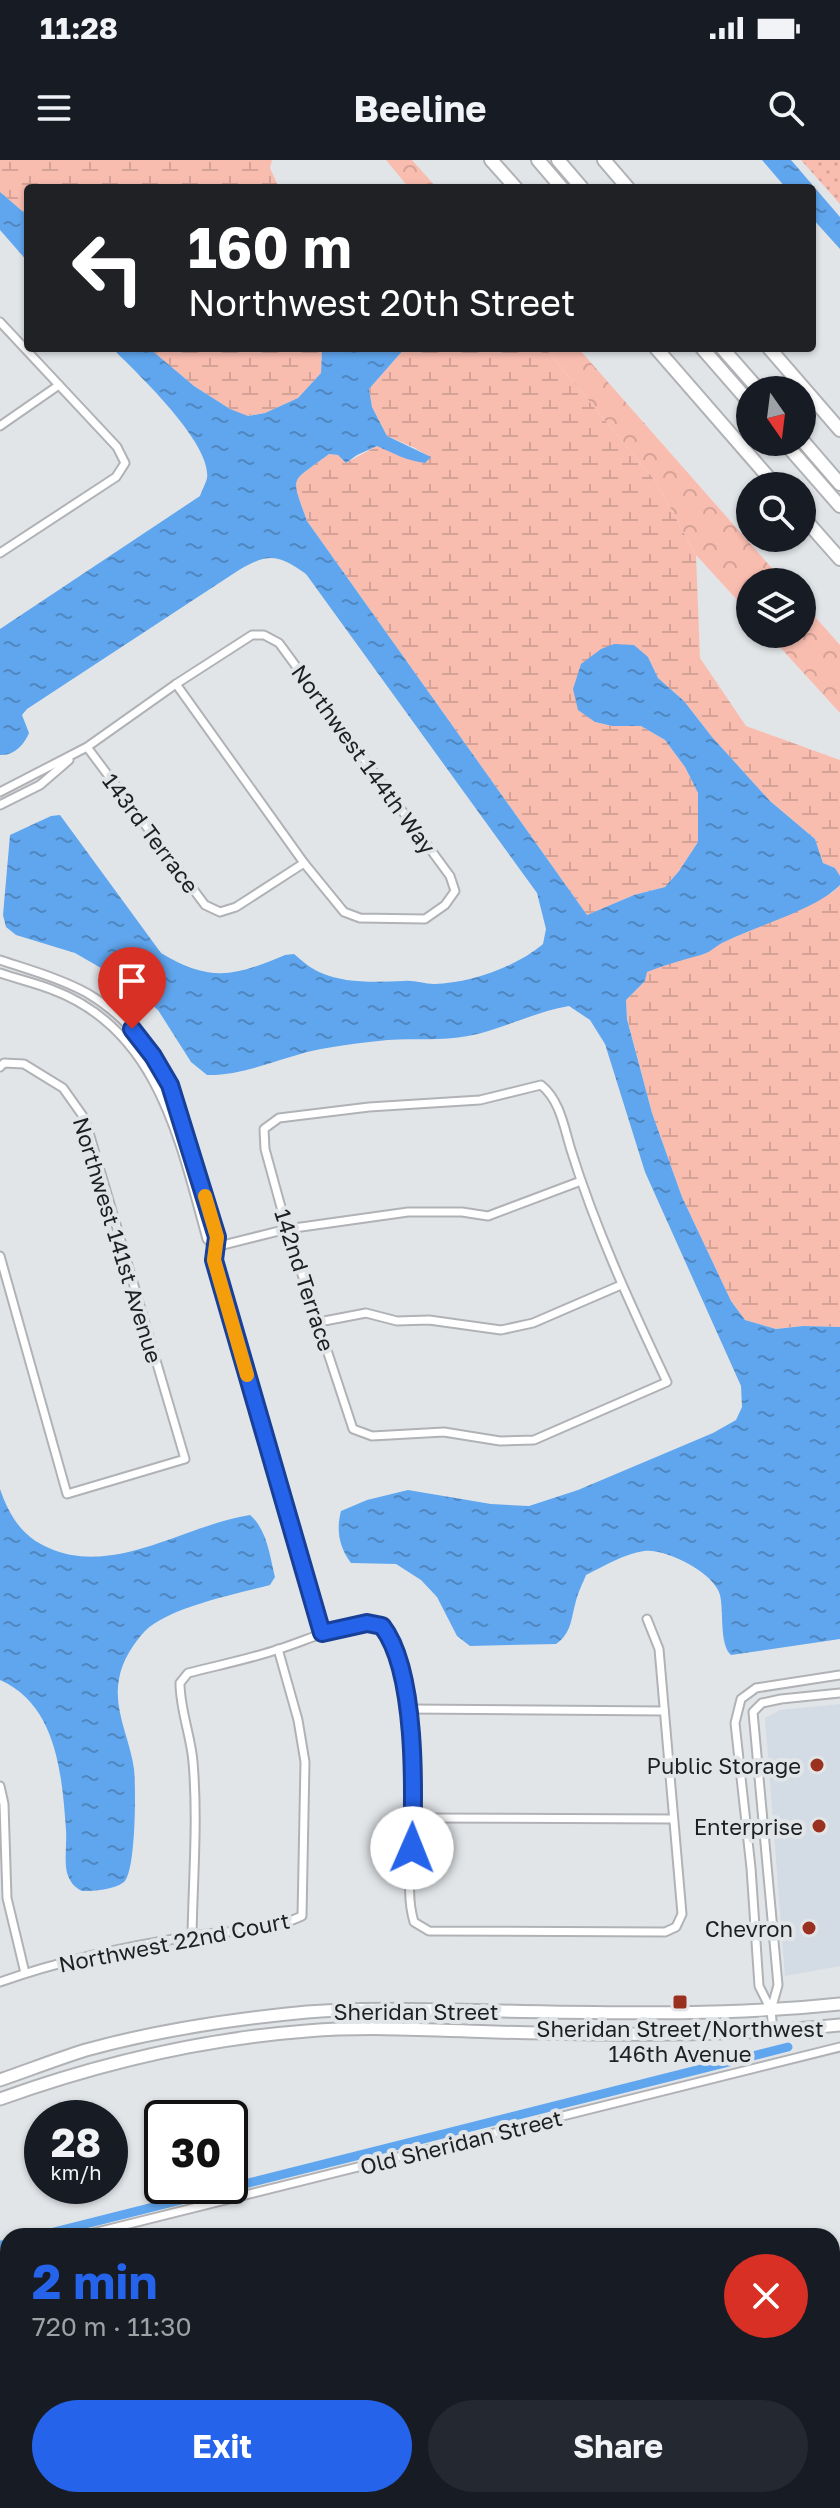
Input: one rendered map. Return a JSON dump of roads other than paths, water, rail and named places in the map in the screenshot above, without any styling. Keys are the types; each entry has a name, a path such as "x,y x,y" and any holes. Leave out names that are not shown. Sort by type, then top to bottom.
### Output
{"highway":[{"path":"491,160 512,184"},
{"path":"538,160 559,184"},
{"path":"558,160 579,184"},
{"path":"604,160 625,184"},
{"path":"659,352 764,472"},
{"path":"705,352 736,387"},
{"path":"726,352 747,376"},
{"path":"772,352 840,430"},
{"path":"796,456 840,506"},
{"path":"816,456 840,484"},
{"path":"816,532 840,559"}],"main road":[{"name":"Sheridan Street","path":"0,2080 86,2050 173,2030 310,2012 393,2009 663,2014 840,2004"},
{"name":"Sheridan Street","path":"0,2099 88,2069 176,2048 310,2030 652,2034 773,2031 840,2025"}],"street":[{"path":"0,322 24,348"},
{"path":"0,553 116,477 125,463 117,447 28,352"},
{"path":"0,426 59,385"},
{"name":"Northwest 144th Way","path":"176,684 252,635 264,635 279,643 450,876 455,891 445,905 425,919 360,918 344,912 304,863"},
{"path":"0,792 87,747 176,684 304,863"},
{"name":"143rd Terrace","path":"87,747 205,905 220,912 236,907 304,863"},
{"path":"0,805 40,785 73,755"},
{"path":"0,960 45,974 85,993 118,1016 160,1066 176,1100 217,1237 214,1260 322,1633"},
{"path":"0,973 54,990 73,1000 106,1022 134,1050 165,1104 207,1239 215,1247"},
{"name":"Northwest 141st Avenue","path":"0,1256 67,1494 185,1459 85,1119 63,1088 24,1064 2,1065"},
{"name":"142nd Terrace","path":"581,1181 554,1095 541,1085 480,1100 369,1107 279,1118 264,1129 265,1149 287,1229 353,1429 372,1436 444,1432 500,1441 534,1440 667,1382 621,1285"},
{"path":"215,1247 287,1229 408,1212 462,1212 488,1216 581,1181 621,1285 533,1323 501,1330 429,1320 397,1321 366,1313 319,1322"},
{"path":"192,1936 193,1760 180,1683 188,1673 278,1649 322,1633 367,1623 382,1626 391,1638 410,1709 413,1818 409,1908 414,1922 429,1931 665,1932 676,1927 682,1914 659,1649 647,1619"},
{"name":"Northwest 22nd Court","path":"0,1982 118,1949 285,1924 302,1916 305,1762 298,1720 278,1649"},
{"path":"771,2010 759,1986 751,1868 735,1723 741,1699 756,1688 840,1675"},
{"path":"773,2031 771,2010 778,1985 753,1712 762,1703 840,1693"},
{"path":"410,1709 664,1711"},
{"path":"0,1786 4,1804 7,1898 25,1973"},
{"path":"413,1818 673,1819"},
{"name":"Old Sheridan Street","path":"113,2228 840,2047"}],"water":[{"path":"762,160 791,160 812,184 783,184"},
{"path":"816,189 840,217 840,249 816,222"},
{"path":"0,192 24,213 24,257 0,230"},
{"path":"116,352 154,352 194,386 230,409 248,416 265,413 298,398 321,373 322,352 401,352 369,389 372,407 387,436 431,457 425,463 418,462 377,446 346,463 338,455 329,454 300,476 296,487 298,494 307,521 587,915 634,895 665,887 698,842 698,793 685,767 665,740 641,726 612,726 595,722 578,710 573,689 581,664 601,649 614,644 634,645 648,657 658,678 684,701 770,801 815,839 823,863 835,868 840,876 840,885 801,910 722,943 704,954 647,972 645,981 626,1000 627,1019 652,1113 682,1197 731,1301 745,1320 776,1329 840,1327 840,1639 731,1655 722,1627 720,1595 709,1578 676,1558 644,1551 586,1575 568,1630 556,1644 470,1646 457,1636 437,1597 421,1580 396,1564 351,1563 347,1557 340,1538 341,1511 367,1500 408,1490 491,1504 529,1506 578,1490 713,1433 736,1420 742,1407 741,1386 645,1172 605,1044 590,1020 569,1006 468,1036 346,1045 307,1052 250,1069 207,1075 191,1062 158,1010 127,983 75,953 16,935 6,927 3,915 10,835 51,816 60,815 161,953 194,969 237,972 294,954 316,970 340,979 448,983 492,972 520,960 543,944 546,929 537,893 306,574 280,559 258,561 239,570 27,709 22,715 29,733 27,737 14,752 0,755 0,629 200,496 207,478 198,446 154,390"},
{"path":"0,1489 12,1516 31,1538 49,1548 74,1555 124,1553 225,1520 250,1515 264,1535 275,1577 270,1585 204,1602 170,1615 145,1631 125,1659 120,1672 118,1702 132,1758 135,1793 131,1863 128,1875 120,1885 82,1891 69,1879 62,1787 53,1744 34,1706 19,1691 0,1680"}],"waterway":[{"path":"70,2228 788,2047"}],"place":[{"name":"Public Storage","path":"817,1765"},
{"name":"Enterprise","path":"819,1826"},
{"name":"Chevron","path":"809,1928"},
{"name":"Sheridan Street/Northwest 146th Avenue","path":"680,2002"}]}
